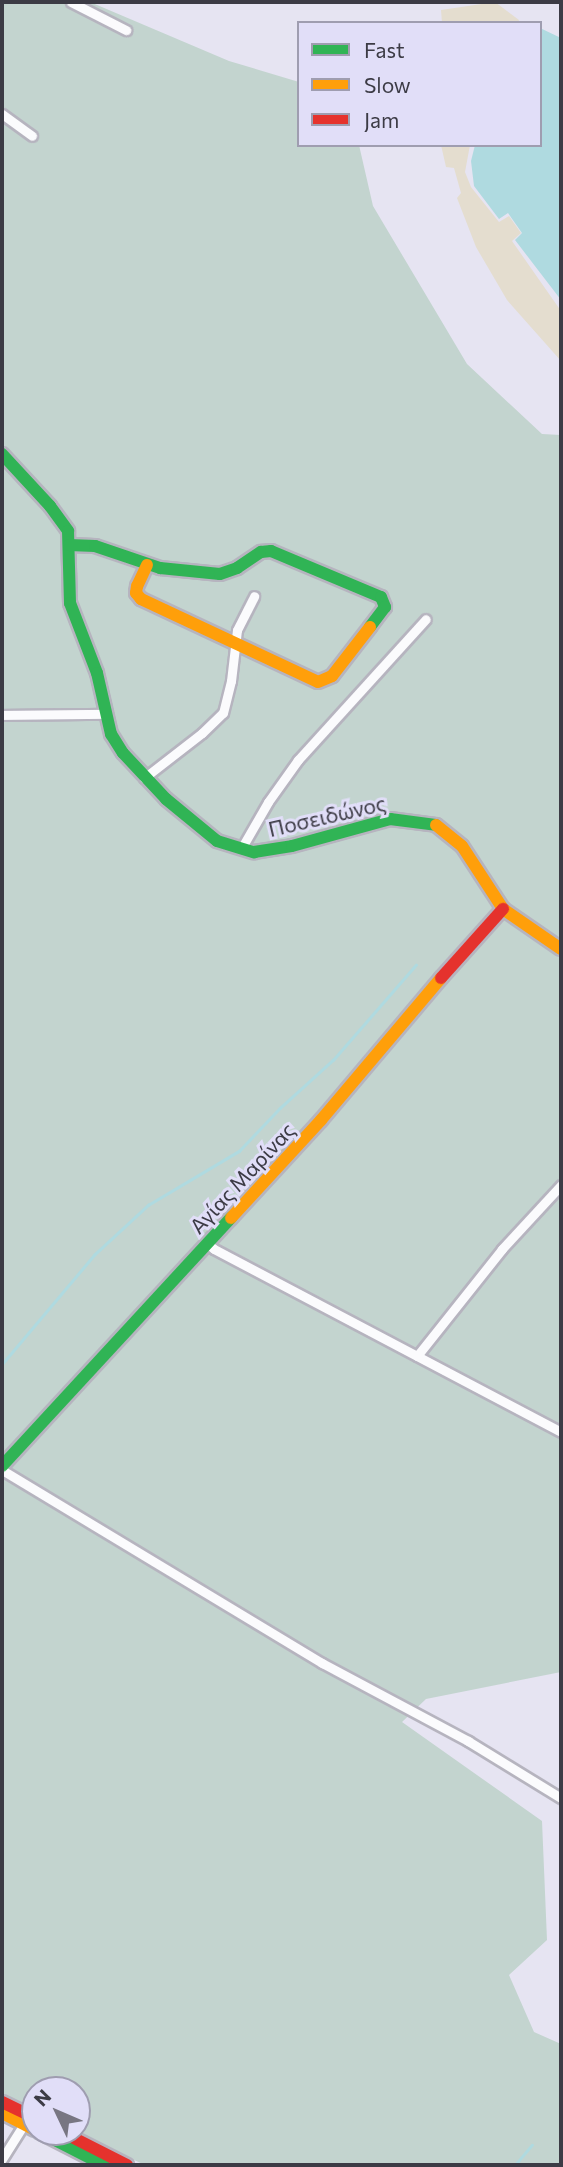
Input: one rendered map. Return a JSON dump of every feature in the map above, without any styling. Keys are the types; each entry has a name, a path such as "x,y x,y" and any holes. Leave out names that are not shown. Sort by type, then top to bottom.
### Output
{"street":[{"path":"71,2 126,30"},
{"path":"2,114 32,136"},
{"name":"Ποσειδώνος","path":"2,454 60,518 68,531 70,603 97,673 111,734 144,778 206,833 227,846 241,849 278,849 356,826 390,819 418,819 439,827 456,839 503,909 561,949"},
{"path":"69,545 95,546 147,565 176,571 220,574 237,568 261,552 271,551 381,597 386,602 348,656 326,680 310,680 141,599 136,593 137,586 147,565"},
{"path":"144,778 202,733 223,713 231,681 237,630 254,596"},
{"path":"241,849 268,802 298,760 426,619"},
{"path":"2,715 105,714"},
{"name":"Αγίας Μαρίνας","path":"2,1468 321,1121 462,953 503,909"},
{"path":"417,1356 502,1249 561,1185"},
{"path":"207,1243 561,1432"},
{"path":"2,1468 322,1663 468,1741 561,1798"},
{"path":"2,2102 21,2117"},
{"path":"2,2113 21,2121"},
{"path":"2,2159 21,2139"},
{"path":"69,2146 104,2165"},
{"path":"90,2146 127,2165"}],"shaded area":[{"path":"2,2 90,2 229,61 297,81 297,147 359,147 373,206 467,364 542,434 561,435 561,1672 426,1699 402,1722 542,1821 547,1940 509,1975 534,2032 561,2044 561,2165 145,2165 91,2140 91,2076 21,2076 21,2106 2,2096"},
{"path":"542,29 561,38 561,300 515,240 522,233 508,213 499,219 474,186 471,161 474,147 542,147"}],"sand":[{"path":"495,2 519,20 442,21 441,10"},
{"path":"441,147 470,147 465,172 471,187 499,222 509,216 521,233 512,241 561,311 561,361 507,300 476,247 457,198 461,193 454,168 446,167"}],"waterway":[{"path":"2,1364 94,1255 148,1205 239,1151 280,1108 333,1060 416,965"},
{"path":"515,2165 532,2145"}],"traffic: fast":[{"path":"2,454 50,506 68,531 70,603 97,673 111,734 123,753 166,799 217,841 254,852 292,846 390,819 436,825"},
{"path":"69,545 95,546 160,568 220,574 237,568 261,552 271,551 381,597 385,607 370,627"},
{"path":"2,1466 231,1218"},
{"path":"67,2146 104,2165"}],"traffic: slow":[{"path":"147,565 137,586 136,593 141,599 318,682 332,676 370,627"},
{"path":"436,825 462,846 503,909 561,949"},
{"path":"231,1218 321,1120 441,978"},
{"path":"2,2113 21,2123"}],"traffic: jam":[{"path":"441,978 503,909"},
{"path":"2,2102 21,2111"},
{"path":"90,2146 127,2165"}]}
